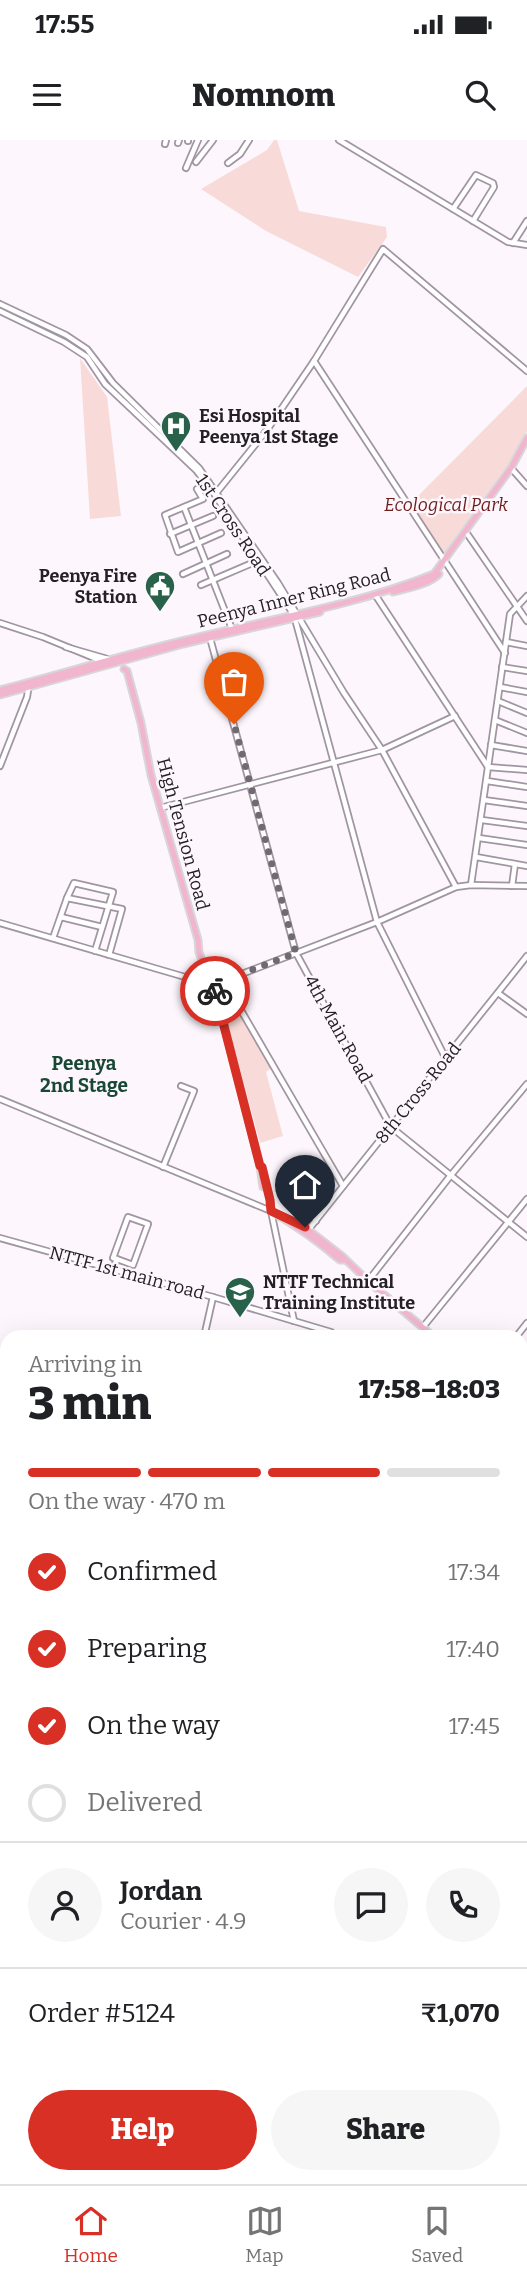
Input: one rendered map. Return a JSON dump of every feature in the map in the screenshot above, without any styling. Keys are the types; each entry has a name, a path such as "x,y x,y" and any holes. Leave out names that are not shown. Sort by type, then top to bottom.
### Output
{"main road":[{"name":"Peenya Inner Ring Road","path":"0,693 108,663 414,587 436,578 512,468 527,438"},
{"name":"Peenya Inner Ring Road","path":"120,660 232,629 296,617 414,583 434,574 468,535 527,444"},
{"name":"High Tension Road","path":"120,660 127,671 160,808 224,1025 273,1212"},
{"path":"273,1212 309,1229 426,1330"},
{"path":"273,1212 307,1233 340,1260 344,1260"}],"street":[{"path":"186,168 198,140"},
{"path":"196,162 213,140"},
{"path":"228,163 240,154 249,140"},
{"path":"339,140 508,242 527,245"},
{"path":"453,209 476,175 493,183 494,187 473,222"},
{"path":"513,243 527,220"},
{"path":"216,493 267,430 314,361 383,249 527,371"},
{"path":"0,304 66,335 87,349 113,383 187,454 216,493 382,750 456,887"},
{"name":"1st Cross Road","path":"0,311 64,342 88,357 105,384 184,458 216,493 257,562 296,617"},
{"path":"314,361 505,653"},
{"path":"512,468 527,486"},
{"path":"197,489 203,499 165,515 178,552 221,533"},
{"path":"184,507 232,629"},
{"path":"170,534 213,516"},
{"path":"468,535 527,621"},
{"path":"183,573 226,554"},
{"path":"201,585 257,562"},
{"path":"376,596 488,767"},
{"path":"471,885 510,614 527,596"},
{"path":"296,617 377,922 446,1059"},
{"path":"0,624 108,663"},
{"name":"4th Main Road","path":"210,638 296,953 391,1127 527,1237"},
{"path":"506,642 527,646"},
{"path":"502,667 527,671"},
{"path":"222,681 240,677 248,684"},
{"path":"0,766 25,687"},
{"path":"500,687 527,692"},
{"path":"498,701 527,713"},
{"path":"160,808 382,750 455,716"},
{"path":"495,720 527,733"},
{"path":"491,745 527,751"},
{"path":"488,767 527,770"},
{"path":"487,781 527,787"},
{"path":"484,800 527,806"},
{"path":"482,820 527,825"},
{"path":"479,838 527,845"},
{"path":"476,857 527,866"},
{"path":"512,886 515,864"},
{"path":"53,938 74,883 113,892 95,951"},
{"path":"0,923 211,985 377,922 456,887 527,886"},
{"path":"67,898 122,909 109,955"},
{"path":"61,917 102,927"},
{"name":"8th Cross Road","path":"309,1229 527,956"},
{"path":"224,981 343,1186"},
{"path":"498,993 527,1014"},
{"path":"368,1281 527,1084"},
{"path":"163,1167 194,1091 181,1086"},
{"path":"0,1099 273,1212 294,1321"},
{"path":"299,1192 316,1221"},
{"path":"422,1327 527,1199"},
{"path":"128,1217 148,1224 133,1265 117,1259 113,1258 128,1217"},
{"name":"NTTF 1st main road","path":"0,1238 324,1330"},
{"path":"113,1269 117,1259"},
{"path":"206,1330 213,1297"},
{"path":"0,1731 0,1783"}],"green space":[{"path":"274,140 277,140 299,211 386,227 387,237 358,277 266,231 201,189 267,150"},
{"path":"80,358 107,397 121,516 90,519"},
{"name":"Ecological Park","path":"527,386 527,432 509,463 444,553 411,503"},
{"path":"227,988 272,1068 266,1072 283,1136 260,1143 219,992"}],"way so far":[{"path":"215,991 212,985 296,953 234,724"}],"place":[{"name":"Esi Hospital Peenya 1st Stage","path":"176,453"},
{"name":"Peenya Fire Station","path":"160,613"},
{"name":"NTTF Technical Training Institute","path":"240,1319"}],"district":[{"name":"Peenya 2nd Stage","path":"84,1074"}],"route":[{"path":"215,991 232,1066 262,1167 271,1211 305,1227"}]}
